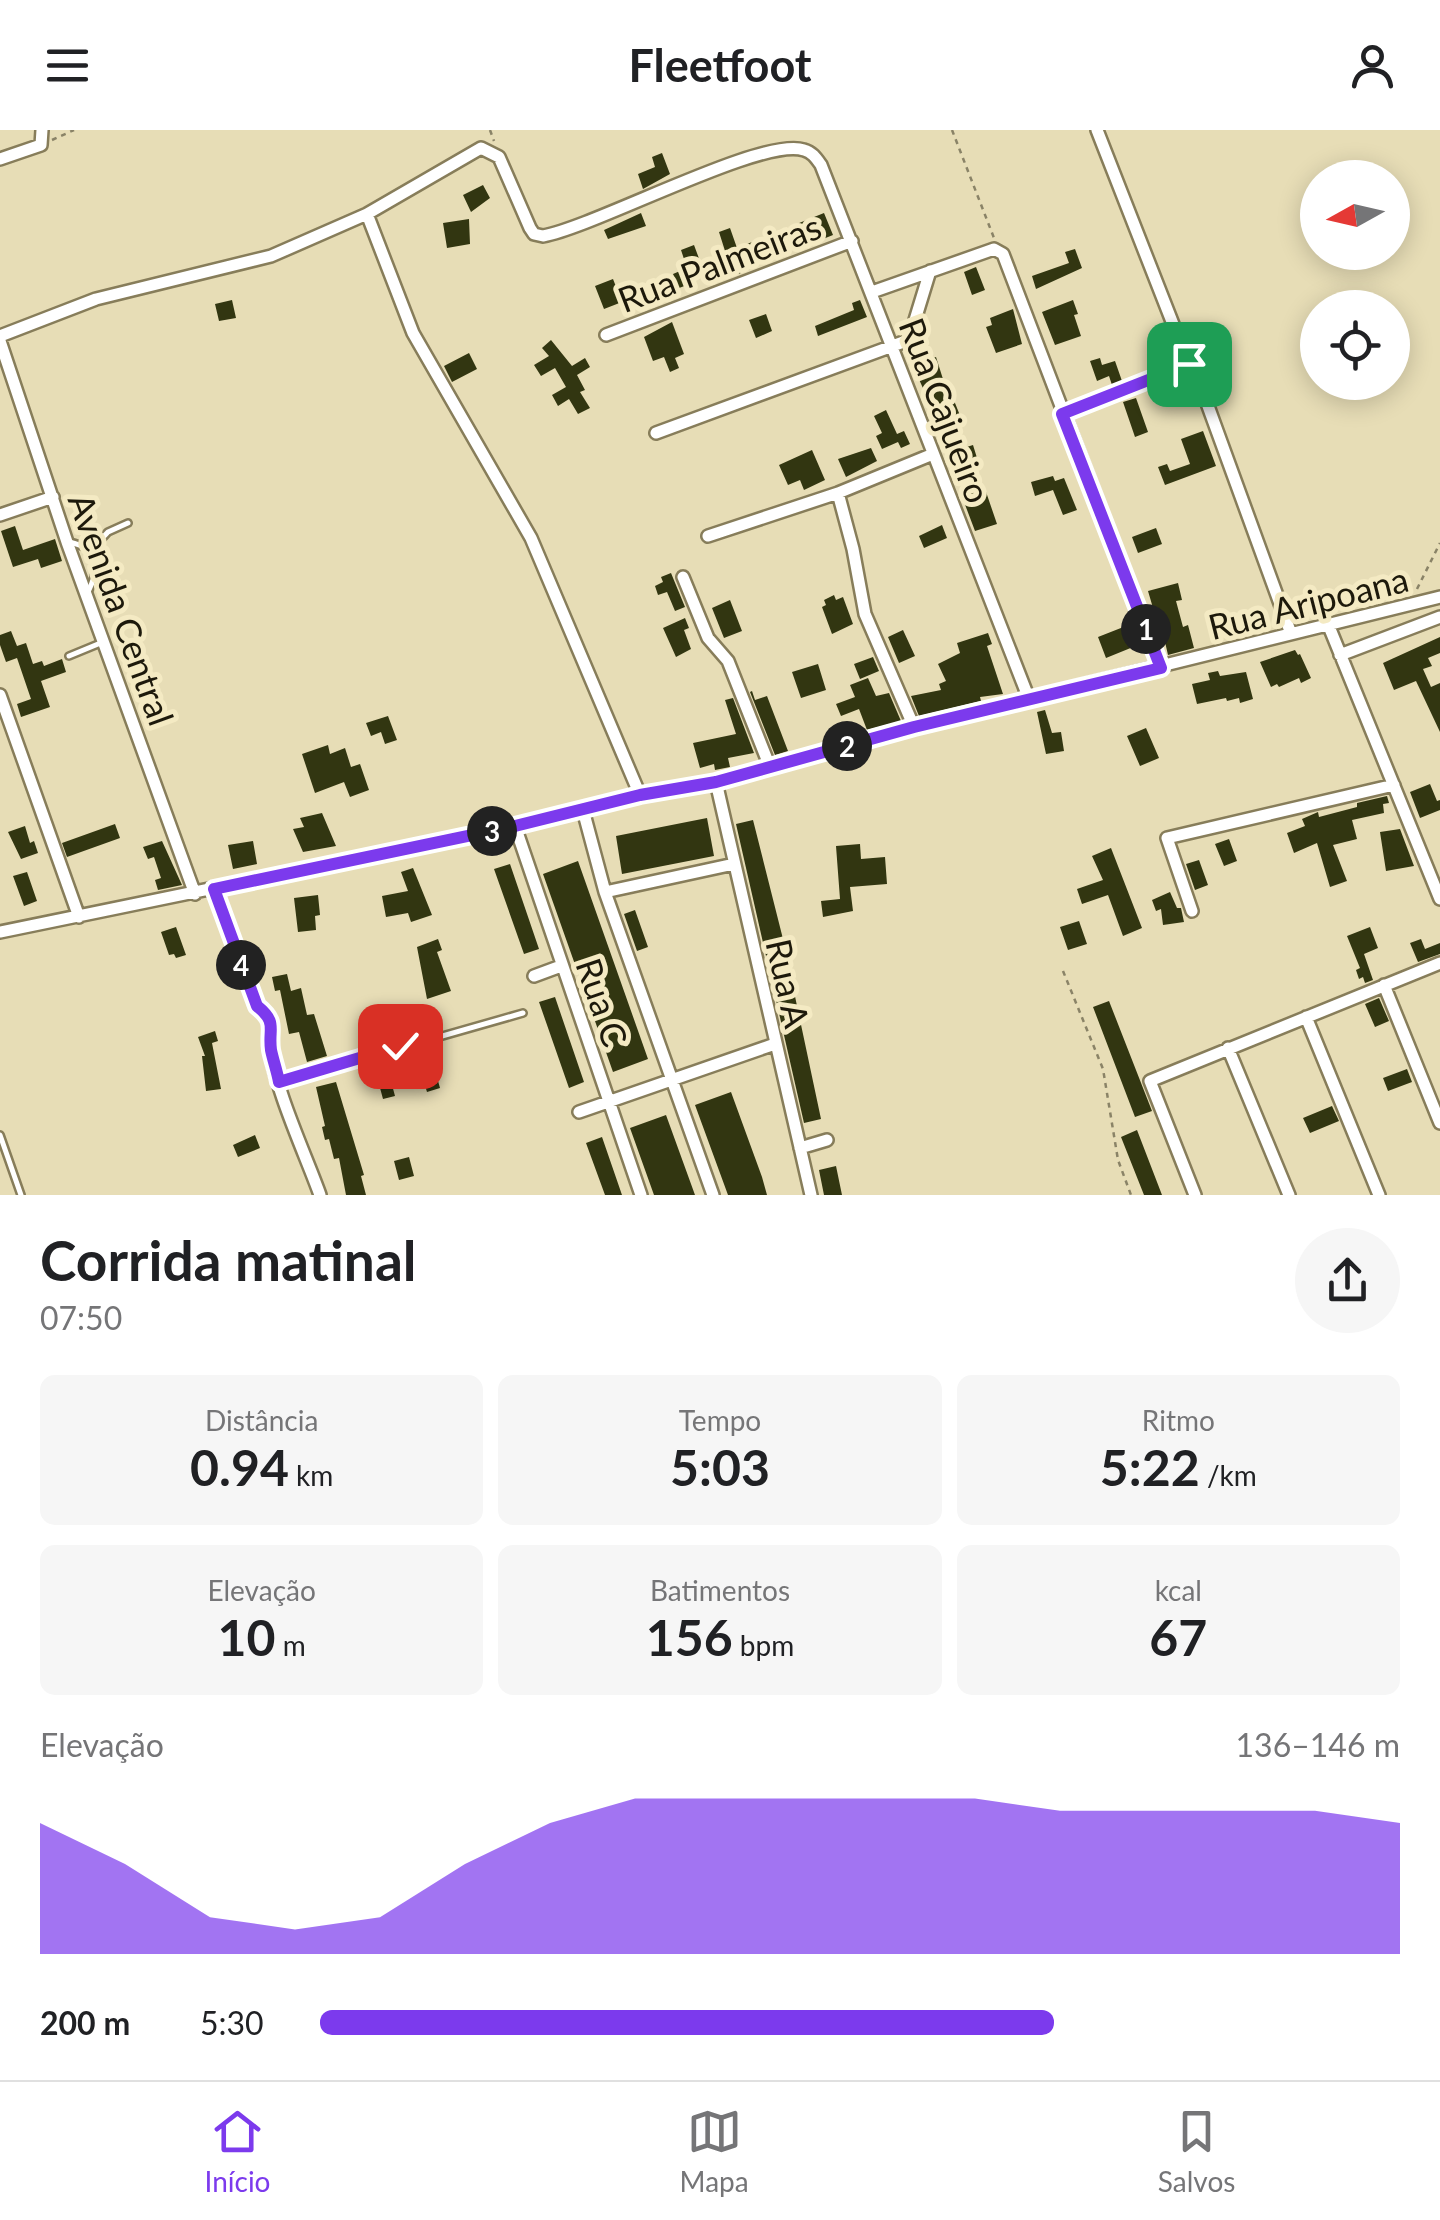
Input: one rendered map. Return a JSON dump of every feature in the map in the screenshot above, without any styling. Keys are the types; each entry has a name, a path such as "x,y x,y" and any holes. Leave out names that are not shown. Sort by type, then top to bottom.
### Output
{"street":[{"path":"0,159 40,145 42,130"},
{"path":"1097,130 1200,384 1290,632"},
{"name":"Rua Cajueiro","path":"367,214 481,148 500,156 534,234 551,235 758,155 786,148 802,149 821,164 1029,699"},
{"path":"0,338 96,299 271,256 367,214 413,332 531,538 640,795"},
{"name":"Rua Palmeiras","path":"606,335 852,241"},
{"path":"872,292 998,249 1004,254 1161,668"},
{"path":"656,432 906,341 930,271"},
{"name":"Avenida Central","path":"0,338 68,542 195,894"},
{"path":"1062,414 1189,364"},
{"path":"708,536 838,492 932,454"},
{"path":"838,492 865,614 914,727"},
{"path":"0,515 53,497"},
{"path":"684,577 708,638 728,661 770,767"},
{"name":"Rua Aripoana","path":"0,932 716,782 914,727 1440,597"},
{"path":"1340,655 1440,617"},
{"path":"1328,624 1440,899"},
{"path":"0,695 79,918"},
{"name":"Rua A","path":"716,782 811,1195"},
{"path":"1192,912 1167,838 1394,785"},
{"path":"583,810 605,892 713,1195"},
{"name":"Rua C","path":"515,826 641,1195"},
{"path":"605,892 734,864"},
{"path":"214,889 257,1006 269,1016 273,1032 270,1046 279,1082 320,1195"},
{"path":"1196,1195 1150,1080 1440,963"},
{"path":"534,976 561,966"},
{"path":"1384,984 1440,1123"},
{"path":"1306,1017 1379,1195"},
{"path":"579,1112 775,1044"},
{"path":"1228,1048 1289,1195"},
{"path":"800,1148 827,1140"}],"lane":[{"path":"91,550 108,532 128,523"},
{"path":"68,542 91,550"},
{"path":"87,595 96,568 91,550"},
{"path":"69,656 104,642"},
{"path":"279,1082 523,1013"},
{"path":"0,1135 21,1195"}],"path":[{"path":"40,145 74,130"},
{"path":"952,130 998,249"},
{"path":"1409,604 1440,544"},
{"path":"1063,972 1103,1069 1118,1160 1131,1195"}],"building":[{"path":"662,153 670,174 643,189 638,174 655,167 652,157"},
{"path":"483,185 490,198 471,212 463,195"},
{"path":"641,213 646,226 608,239 604,230"},
{"path":"824,213 833,235 742,263 746,271 733,276 719,232 730,228 737,248"},
{"path":"469,219 470,244 447,248 443,223"},
{"path":"694,245 704,272 688,278 690,284 679,288 673,274 687,268 681,250"},
{"path":"1075,249 1082,268 1036,289 1032,276 1069,263 1065,252"},
{"path":"976,267 985,290 972,295 964,272"},
{"path":"613,279 622,302 604,309 595,286"},
{"path":"232,300 236,318 219,321 215,304"},
{"path":"860,300 867,317 818,336 815,326 854,310 852,303"},
{"path":"1073,300 1081,336 1055,345 1042,312"},
{"path":"1013,309 1022,344 996,353 986,327 992,325 990,318"},
{"path":"766,314 772,331 756,338 749,320"},
{"path":"672,322 684,354 675,358 679,368 670,372 664,357 653,361 644,337"},
{"path":"551,340 572,366 585,358 590,367 577,375 585,390 580,392 590,408 578,414 569,399 558,406 552,395 566,387 555,368 541,376 534,365 549,356 542,348"},
{"path":"469,353 477,369 452,382 444,366"},
{"path":"936,357 948,395 951,393 961,418 940,426 913,366"},
{"path":"1100,358 1102,365 1115,361 1122,381 1112,385 1109,376 1097,381 1090,361"},
{"path":"1136,398 1148,432 1135,437 1123,402"},
{"path":"886,410 897,434 904,431 910,444 901,448 898,442 882,449 876,436 882,433 874,416"},
{"path":"1203,431 1216,466 1165,485 1158,467 1167,464 1170,471 1190,464 1181,439"},
{"path":"973,445 977,458 955,465 951,452"},
{"path":"871,448 877,461 846,477 838,459"},
{"path":"812,450 825,480 804,490 800,480 788,485 779,465"},
{"path":"1053,476 1055,481 1064,478 1077,510 1063,515 1053,490 1035,496 1031,482"},
{"path":"978,480 980,488 984,486 997,524 975,531 961,494 966,493 964,484"},
{"path":"942,525 947,538 924,548 919,536"},
{"path":"15,526 23,550 55,539 62,561 41,568 38,559 13,567 1,531"},
{"path":"1156,528 1162,544 1138,553 1132,537"},
{"path":"671,573 685,607 675,611 667,592 658,595 655,586 663,582 661,577"},
{"path":"1178,583 1182,600 1176,601 1194,648 1168,655 1157,607 1153,608 1148,591"},
{"path":"834,595 836,600 843,597 853,624 832,634 822,607 826,605 824,600"},
{"path":"730,600 742,631 724,638 712,608"},
{"path":"685,618 689,628 684,630 691,649 676,657 663,628"},
{"path":"1126,626 1138,645 1106,658 1098,637"},
{"path":"903,630 915,656 899,663 888,637"},
{"path":"11,631 17,646 26,643 33,664 42,661 44,666 62,659 66,672 41,681 50,707 21,717 17,704 31,699 17,658 6,662 0,645 0,635"},
{"path":"988,633 992,644 987,646 1003,694 919,716 911,696 941,690 939,684 946,681 938,664 960,653 957,643"},
{"path":"1440,637 1440,653 1428,658 1432,666 1423,669 1431,687 1440,683 1440,732 1416,681 1394,690 1383,663"},
{"path":"1295,650 1311,678 1271,687 1260,662"},
{"path":"873,657 879,671 860,679 854,664"},
{"path":"818,664 826,690 801,698 792,672"},
{"path":"1218,671 1220,676 1246,672 1253,699 1240,703 1239,698 1226,698 1197,704 1192,684 1210,680 1208,673"},
{"path":"868,678 876,696 889,693 901,721 867,730 859,709 841,716 836,704 855,697 850,685"},
{"path":"750,692 755,700 767,696 788,751 775,755"},
{"path":"733,698 754,753 728,758 730,767 715,770 714,764 700,768 693,743 736,734 725,700"},
{"path":"1045,710 1052,733 1061,732 1064,751 1046,754 1037,712"},
{"path":"388,716 397,740 385,744 381,732 371,736 366,723"},
{"path":"1146,728 1159,758 1140,766 1127,736"},
{"path":"328,745 330,754 345,748 351,767 360,764 369,790 350,797 344,782 315,793 302,754"},
{"path":"1430,784 1437,801 1440,800 1440,810 1420,818 1410,792"},
{"path":"1387,796 1389,803 1383,804 1384,813 1352,820 1357,839 1333,845 1347,881 1330,887 1317,843 1294,853 1287,833 1305,826 1302,819"},
{"path":"322,813 336,846 303,852 293,829 304,827 300,818"},
{"path":"707,818 714,856 622,874 616,836"},
{"path":"753,820 821,1119 804,1123 736,824"},
{"path":"115,824 120,838 67,857 62,843"},
{"path":"25,826 38,853 21,859 8,832"},
{"path":"1400,829 1414,866 1386,871 1380,832"},
{"path":"1229,839 1237,861 1224,866 1215,844"},
{"path":"162,841 182,885 158,890 155,880 161,878 154,857 148,859 143,847"},
{"path":"253,841 257,864 233,869 228,845"},
{"path":"860,844 861,859 885,857 887,884 850,887 853,911 823,917 821,901 840,899 836,846"},
{"path":"1111,848 1142,928 1123,936 1108,895 1082,904 1077,889 1103,880 1092,856"},
{"path":"1199,860 1208,885 1195,890 1186,864"},
{"path":"578,861 648,1059 613,1072 543,874"},
{"path":"510,864 539,949 524,954 494,869"},
{"path":"413,868 432,915 411,922 408,913 386,917 382,896 408,891 401,872"},
{"path":"27,872 37,901 24,906 13,876"},
{"path":"1170,892 1177,908 1181,908 1184,922 1163,925 1161,909 1156,911 1152,900"},
{"path":"318,895 320,915 315,916 316,930 298,932 294,898"},
{"path":"635,910 648,947 637,951 624,914"},
{"path":"1079,921 1087,944 1068,950 1060,927"},
{"path":"176,927 186,955 176,958 169,955 161,932"},
{"path":"1370,927 1378,948 1364,954 1373,980 1365,983 1363,977 1359,979 1356,970 1360,968 1347,936"},
{"path":"438,939 442,950 437,952 451,991 427,999 417,947"},
{"path":"1421,939 1425,949 1440,943 1440,954 1418,962 1410,943"},
{"path":"287,974 291,991 301,988 307,1015 314,1014 327,1056 307,1062 299,1032 289,1034 280,990 275,991 272,977"},
{"path":"555,997 584,1082 569,1088 539,1002"},
{"path":"1379,998 1389,1021 1375,1027 1365,1004"},
{"path":"1109,1001 1152,1111 1135,1117 1093,1007"},
{"path":"215,1031 218,1041 212,1043 221,1089 206,1091 205,1056 198,1037"},
{"path":"433,1063 440,1088 427,1092 419,1066"},
{"path":"1407,1069 1412,1082 1388,1091 1383,1078"},
{"path":"388,1070 395,1096 383,1099 376,1073"},
{"path":"336,1082 364,1175 361,1176 366,1195 346,1195 339,1158 334,1159 329,1139 325,1140 316,1087"},
{"path":"731,1092 767,1195 728,1195 695,1105"},
{"path":"1332,1106 1339,1121 1310,1133 1303,1118"},
{"path":"666,1115 695,1195 654,1195 630,1128"},
{"path":"1137,1130 1162,1195 1144,1195 1121,1137"},
{"path":"255,1135 260,1148 238,1157 233,1145"},
{"path":"602,1137 622,1195 605,1195 586,1143"},
{"path":"409,1157 414,1176 399,1180 394,1161"},
{"path":"836,1166 842,1195 824,1195 819,1170"}],"route":[{"path":"400,1046 279,1082 270,1046 273,1032 269,1016 257,1006 214,889 515,826 640,795 716,782 914,727 1161,668 1062,414 1189,364"}]}
